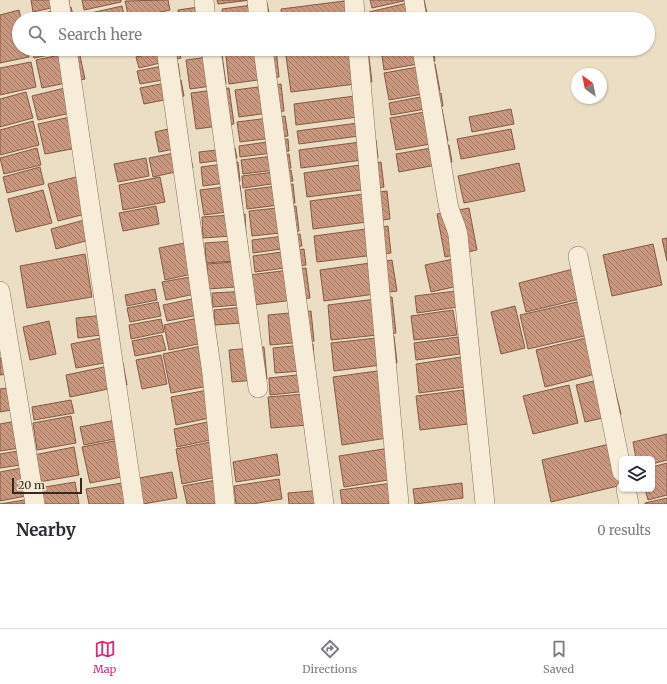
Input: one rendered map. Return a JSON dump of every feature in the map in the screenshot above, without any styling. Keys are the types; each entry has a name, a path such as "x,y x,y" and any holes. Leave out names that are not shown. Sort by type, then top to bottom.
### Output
{"street":[{"path":"59,0 61,12"},
{"path":"204,0 205,12"},
{"path":"257,0 258,12"},
{"path":"354,0 355,12"},
{"path":"414,0 416,12"},
{"path":"68,56 134,504"},
{"path":"167,56 212,374 225,504"},
{"path":"211,56 258,388"},
{"path":"264,56 324,504"},
{"path":"359,56 399,504"},
{"path":"423,56 448,204 451,216 457,226 485,504"},
{"path":"578,256 619,457"},
{"path":"0,291 35,504"},
{"path":"627,492 629,504"}],"building":[{"path":"31,0 69,0 69,4 33,12"},
{"path":"82,0 121,0 121,2 84,10"},
{"path":"168,0 170,10 161,12 127,12 125,1"},
{"path":"217,0 251,0 218,4"},
{"path":"352,0 358,12 281,12 281,9"},
{"path":"370,0 408,0 372,8"},
{"path":"424,0 427,12 369,12"},
{"path":"267,3 269,12 222,12 222,9"},
{"path":"212,5 213,12 178,12 178,10"},
{"path":"122,6 123,12 95,12"},
{"path":"71,7 72,12 48,12"},
{"path":"19,10 19,12 12,12 12,56 29,57 0,63 0,15"},
{"path":"34,56 44,56 34,58"},
{"path":"55,56 80,56 85,79 42,88 36,60"},
{"path":"180,56 181,58 139,68 136,57"},
{"path":"222,56 226,84 190,89 186,60"},
{"path":"226,56 277,56 279,77 229,84"},
{"path":"286,56 369,56 372,82 291,92"},
{"path":"382,56 434,56 435,61 384,70"},
{"path":"31,62 36,87 0,95 0,68"},
{"path":"178,63 180,77 140,84 137,71"},
{"path":"435,64 440,91 389,100 384,73"},
{"path":"181,80 184,96 144,104 140,88"},
{"path":"281,84 284,111 239,117 235,90"},
{"path":"65,88 71,113 38,120 32,96"},
{"path":"229,88 234,124 196,129 191,93"},
{"path":"26,92 33,118 0,127 0,99"},
{"path":"441,93 443,106 391,115 389,103"},
{"path":"370,94 373,115 296,125 294,104"},
{"path":"442,109 448,141 396,150 390,118"},
{"path":"511,109 514,124 472,132 469,117"},
{"path":"285,116 288,136 240,142 237,122"},
{"path":"70,117 77,148 45,154 38,124"},
{"path":"33,121 39,145 0,155 0,130"},
{"path":"373,121 374,134 299,144 297,131"},
{"path":"185,125 189,146 159,152 155,132"},
{"path":"511,129 515,149 461,159 457,139"},
{"path":"288,139 289,151 240,157 239,146"},
{"path":"376,140 378,158 301,168 299,150"},
{"path":"449,145 452,162 399,172 396,154"},
{"path":"37,148 41,165 4,174 0,158"},
{"path":"235,148 237,158 200,163 199,152"},
{"path":"189,150 193,168 153,177 149,158"},
{"path":"289,154 291,168 243,174 241,160"},
{"path":"146,158 149,176 118,182 114,164"},
{"path":"238,162 240,181 203,186 201,167"},
{"path":"381,162 384,187 307,197 304,173"},
{"path":"519,163 525,191 464,203 458,176"},
{"path":"40,167 44,184 7,193 3,177"},
{"path":"291,170 293,181 243,188 242,176"},
{"path":"88,174 97,211 58,221 48,184"},
{"path":"160,177 165,202 123,210 119,185"},
{"path":"293,184 295,203 247,209 245,190"},
{"path":"240,185 243,210 204,215 200,190"},
{"path":"43,190 52,223 16,232 8,199"},
{"path":"387,191 390,219 313,229 310,201"},
{"path":"156,206 159,224 123,231 119,213"},
{"path":"296,206 299,231 252,236 249,211"},
{"path":"469,208 477,250 445,257 437,214"},
{"path":"245,214 246,235 203,238 202,217"},
{"path":"88,219 93,239 56,249 51,229"},
{"path":"388,226 391,253 317,262 314,236"},
{"path":"300,234 302,246 253,253 252,240"},
{"path":"667,238 667,261 662,239"},
{"path":"247,240 249,260 206,263 205,243"},
{"path":"195,241 201,272 165,280 159,248"},
{"path":"653,244 662,285 612,296 603,255"},
{"path":"304,249 306,265 255,272 253,256"},
{"path":"85,254 92,297 27,308 20,266"},
{"path":"453,259 458,286 431,292 425,265"},
{"path":"392,260 397,291 324,301 320,270"},
{"path":"247,261 249,286 208,289 207,264"},
{"path":"306,268 310,298 253,305 249,275"},
{"path":"577,268 584,298 526,312 519,283"},
{"path":"201,275 205,292 166,300 162,282"},
{"path":"155,289 157,300 127,306 125,295"},
{"path":"249,291 250,304 213,307 212,293"},
{"path":"456,291 458,307 417,313 415,296"},
{"path":"206,296 209,313 167,321 163,305"},
{"path":"392,297 396,333 331,340 328,305"},
{"path":"586,300 593,334 528,349 520,315"},
{"path":"158,302 161,316 130,322 127,308"},
{"path":"254,306 255,322 215,325 214,310"},
{"path":"515,306 525,348 501,354 491,312"},
{"path":"453,310 457,335 414,340 411,316"},
{"path":"311,311 314,341 270,345 268,315"},
{"path":"114,314 116,333 78,338 76,318"},
{"path":"203,317 208,342 169,350 164,325"},
{"path":"161,319 164,332 131,339 129,325"},
{"path":"49,321 56,354 30,360 23,327"},
{"path":"117,335 121,360 76,368 71,344"},
{"path":"162,335 166,350 135,356 132,341"},
{"path":"394,336 397,363 334,371 331,343"},
{"path":"458,337 460,354 416,360 414,343"},
{"path":"590,337 599,373 545,387 536,350"},
{"path":"211,344 219,384 171,393 163,354"},
{"path":"313,344 315,370 275,373 273,348"},
{"path":"264,347 267,379 232,382 229,350"},
{"path":"15,355 18,372 0,375 0,358"},
{"path":"161,355 167,384 142,389 136,360"},
{"path":"461,357 465,387 419,393 416,364"},
{"path":"123,363 127,385 70,397 66,375"},
{"path":"392,369 400,436 342,445 333,377"},
{"path":"315,373 317,390 270,395 269,378"},
{"path":"612,377 621,414 585,422 576,385"},
{"path":"569,385 578,423 533,434 523,396"},
{"path":"20,386 23,408 0,412 0,389"},
{"path":"213,389 219,416 176,425 171,397"},
{"path":"463,390 468,424 420,430 416,396"},
{"path":"317,393 320,424 271,428 268,397"},
{"path":"71,400 74,413 34,420 32,407"},
{"path":"71,416 76,443 37,450 33,423"},
{"path":"126,418 130,436 84,445 80,427"},
{"path":"21,420 26,447 0,451 0,424"},
{"path":"217,420 220,438 177,447 174,429"},
{"path":"667,434 667,460 655,463 655,456 635,456 633,442"},
{"path":"130,438 137,474 90,483 82,447"},
{"path":"220,440 227,475 182,484 176,449"},
{"path":"618,442 619,486 551,502 542,460"},
{"path":"74,447 79,475 39,482 34,455"},
{"path":"396,447 401,478 344,487 339,456"},
{"path":"24,450 27,464 0,468 0,454"},
{"path":"277,454 280,475 236,482 233,462"},
{"path":"667,463 667,495 648,500 646,492 655,492 655,466"},
{"path":"27,467 31,495 0,501 0,472"},
{"path":"172,472 177,498 143,504 139,478"},
{"path":"222,479 227,504 187,504 183,486"},
{"path":"279,479 282,499 252,504 236,504 234,486"},
{"path":"75,482 79,504 42,504 39,488"},
{"path":"128,482 132,504 89,504 86,489"},
{"path":"400,482 403,504 342,504 340,490"},
{"path":"462,483 463,498 415,504 413,489"},
{"path":"323,490 318,504 289,504 288,493"},
{"path":"667,498 667,504 645,504 645,503"},
{"path":"30,499 31,504 0,504"}]}
